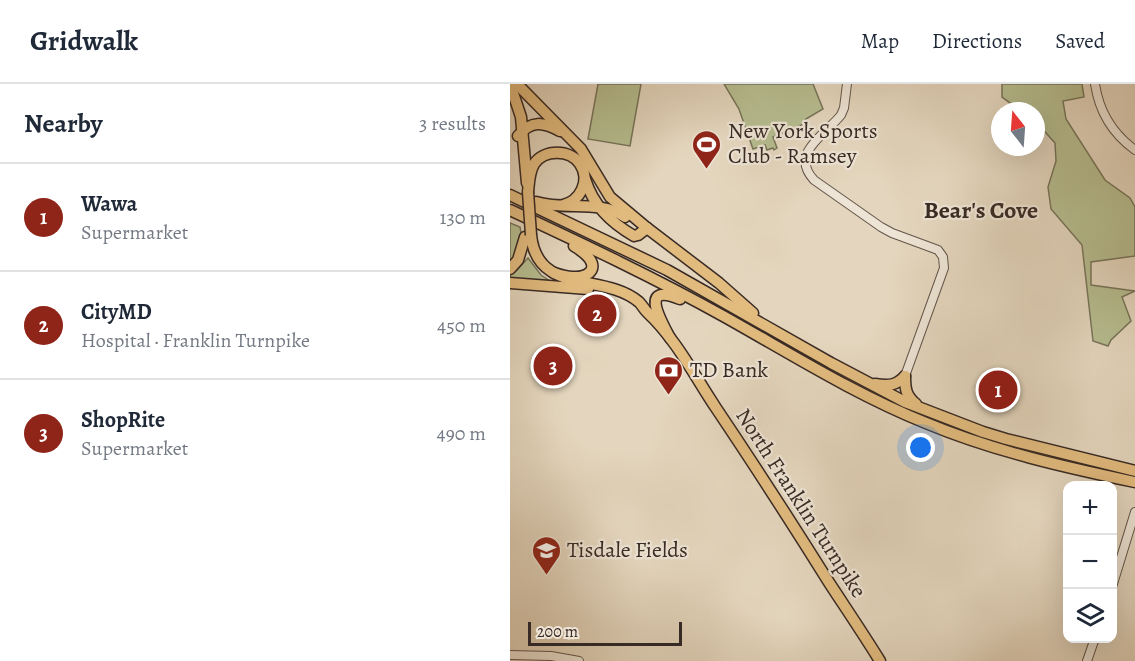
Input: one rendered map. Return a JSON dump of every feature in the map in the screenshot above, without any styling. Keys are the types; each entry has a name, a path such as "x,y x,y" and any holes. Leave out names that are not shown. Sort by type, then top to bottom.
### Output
{"main road":[{"path":"510,84 519,107 526,246 530,257 546,276 556,281 609,293 634,308 645,310"},
{"path":"517,84 573,139 610,197 719,283 774,330"},
{"path":"510,98 520,133"},
{"path":"520,133 531,125 548,125 573,139"},
{"path":"525,192 534,164 547,154 566,154 580,164 588,188 607,217 634,236 647,228"},
{"path":"559,206 574,201 579,196 584,184 584,175"},
{"path":"510,193 559,206 599,207"},
{"path":"510,193 659,266 868,383 921,408 1006,439 1135,471"},
{"path":"510,210 636,270 848,386 924,423 1006,452 1135,482"},
{"path":"510,220 538,224"},
{"path":"554,231 587,255 592,264 590,272 582,277 554,273"},
{"path":"510,269 518,260 527,235"},
{"path":"527,235 538,258 554,273 562,278 606,286 639,302 670,338"},
{"path":"510,283 588,289"},
{"path":"670,338 655,304 656,299 664,294 725,317"},
{"name":"North Franklin Turnpike","path":"670,338 880,661"},
{"path":"868,383 889,386 905,376"},
{"path":"905,376 905,388 909,396 921,408"}],"street":[{"path":"847,84 841,115 808,150 805,163 809,175 882,227 933,248 941,253 944,260 944,268 905,376"},
{"path":"1095,84 1099,102 1108,121 1121,139 1135,150"},
{"path":"1120,467 1135,462"},
{"path":"1117,573 1135,512"},
{"path":"1087,661 1094,643"},
{"path":"510,655 551,656 579,661"}],"green space":[{"path":"598,84 641,84 630,146 588,139"},
{"path":"724,84 813,84 823,109 806,119 806,123 773,137 777,148 774,150 773,148 767,150 765,145 753,149 739,109"},
{"path":"1002,84 1082,84 1084,97 1063,101 1066,119 1105,180 1130,198 1135,207 1135,256 1091,262 1091,285 1135,291 1122,297 1131,321 1111,340 1108,346 1093,341 1082,245 1051,209 1048,187 1056,161 1055,143 1045,132 1045,102 1009,102 1002,97"},
{"path":"510,223 520,227 521,238 520,247 510,266"},
{"path":"528,258 541,275 553,283 510,281 510,275"}],"place":[{"name":"New York Sports Club - Ramsey","path":"707,170"},
{"name":"CityMD","path":"597,314"},
{"name":"ShopRite","path":"553,366"},
{"name":"Wawa","path":"998,390"},
{"name":"TD Bank","path":"669,396"},
{"name":"Tisdale Fields","path":"546,576"}],"district":[{"name":"Bear's Cove","path":"981,210"}]}
